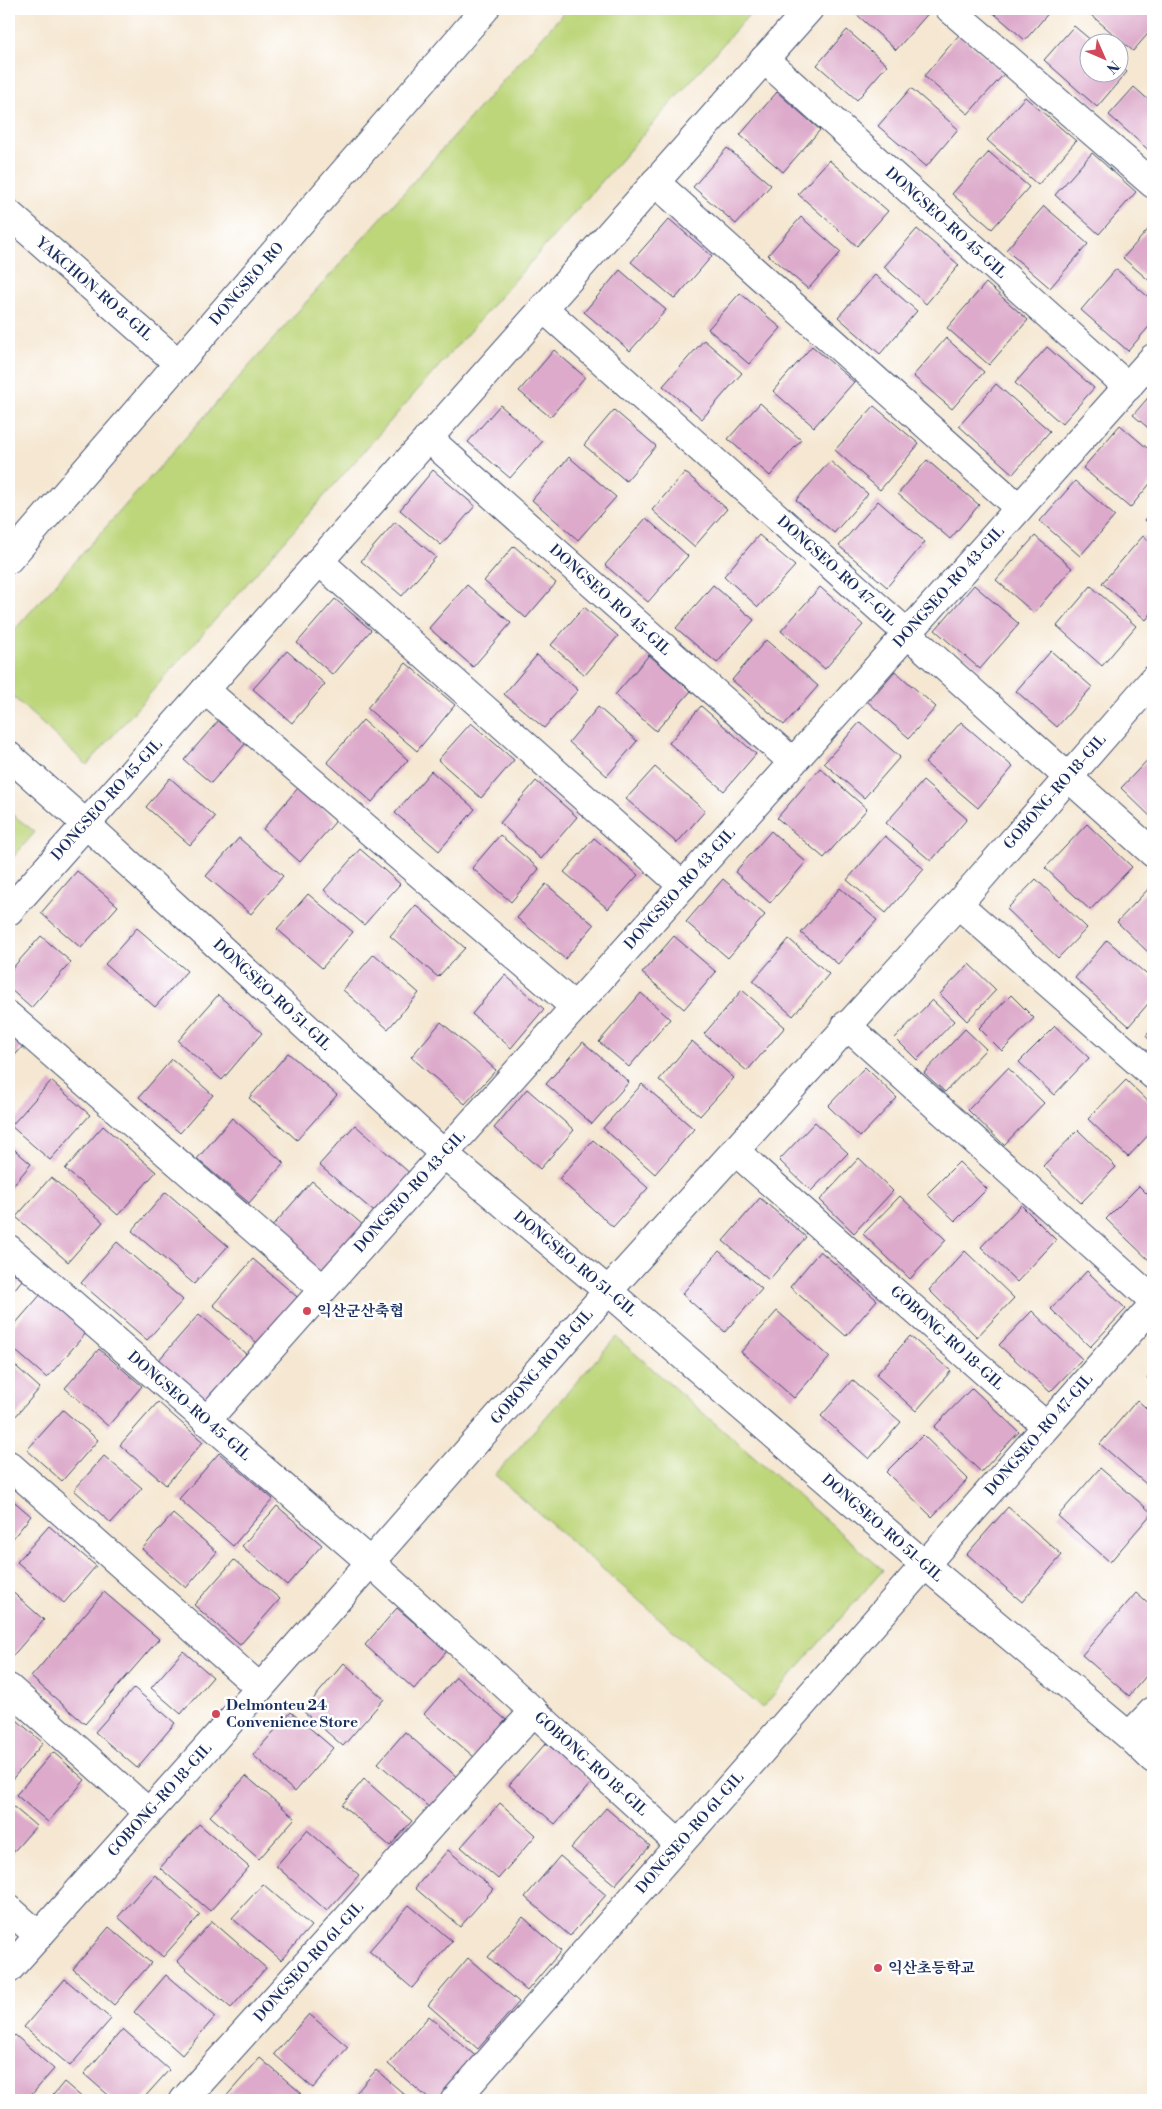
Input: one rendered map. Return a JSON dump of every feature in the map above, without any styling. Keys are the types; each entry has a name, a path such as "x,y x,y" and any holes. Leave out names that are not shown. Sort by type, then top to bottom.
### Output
{"street":[{"name":"DONGSEO-RO","path":"9,558 179,364 484,9"},
{"name":"DONGSEO-RO 45-GIL","path":"9,911 809,9"},
{"path":"950,9 1153,184"},
{"name":"DONGSEO-RO 45-GIL","path":"764,59 1128,387"},
{"path":"655,182 1019,508"},
{"name":"YAKCHON-RO 8-GIL","path":"9,214 179,364"},
{"name":"DONGSEO-RO 47-GIL","path":"543,308 1153,853"},
{"name":"DONGSEO-RO 43-GIL","path":"206,1421 1153,358"},
{"name":"DONGSEO-RO 45-GIL","path":"428,438 793,762"},
{"path":"319,561 683,886"},
{"name":"GOBONG-RO 18-GIL","path":"9,1970 260,1688 608,1291 958,904 1153,680"},
{"path":"205,690 575,1007"},
{"name":"DONGSEO-RO 51-GIL","path":"9,756 86,824 444,1154 608,1291 925,1565 1129,1736 1153,1759"},
{"path":"958,904 1153,1075"},
{"path":"9,1016 324,1289"},
{"path":"846,1026 1153,1300"},
{"name":"GOBONG-RO 18-GIL","path":"735,1151 1046,1426"},
{"name":"DONGSEO-RO 45-GIL","path":"9,1249 370,1562"},
{"name":"DONGSEO-RO 47-GIL","path":"925,1565 1153,1305"},
{"path":"9,1465 260,1688"},
{"name":"GOBONG-RO 18-GIL","path":"370,1562 679,1844"},
{"name":"DONGSEO-RO 61-GIL","path":"455,2100 925,1565"},
{"path":"9,1688 148,1812"},
{"name":"DONGSEO-RO 61-GIL","path":"184,2100 534,1711"},
{"path":"1129,1736 1153,1711"},
{"path":"9,1909 39,1936"}],"green space":[{"path":"567,9 754,9 87,765 9,693 9,636"},
{"path":"9,812 35,832 9,862"},
{"path":"616,1337 883,1570 762,1708 495,1475"}],"building":[{"path":"857,9 932,9 896,50 854,12"},
{"path":"989,9 1052,9 1025,40"},
{"path":"1084,9 1153,9 1153,28 1133,51 1130,48 1130,32 1111,32"},
{"path":"1074,26 1081,32 1080,82 1118,82 1097,107 1044,60"},
{"path":"847,30 887,65 857,100 817,65"},
{"path":"959,35 1004,74 968,114 924,76"},
{"path":"1134,87 1153,104 1153,154 1109,115"},
{"path":"911,88 958,129 926,167 878,126"},
{"path":"777,92 820,130 783,172 740,135"},
{"path":"1025,97 1076,141 1038,185 987,140"},
{"path":"727,148 771,185 736,224 693,187"},
{"path":"989,152 1029,187 992,229 952,194"},
{"path":"1092,153 1136,192 1099,234 1055,195"},
{"path":"829,160 888,211 857,246 798,194"},
{"path":"1044,206 1088,244 1050,288 1006,250"},
{"path":"801,217 841,252 808,289 768,255"},
{"path":"669,219 712,256 675,299 631,262"},
{"path":"1153,224 1153,284 1123,258"},
{"path":"917,229 959,265 926,304 884,267"},
{"path":"1116,269 1153,301 1153,322 1128,351 1081,310"},
{"path":"620,270 666,310 630,351 584,312"},
{"path":"875,275 917,311 880,354 838,317"},
{"path":"986,283 1028,320 989,365 947,328"},
{"path":"740,293 781,328 749,364 708,329"},
{"path":"946,338 984,372 952,409 913,376"},
{"path":"704,340 742,373 702,419 663,386"},
{"path":"812,346 854,382 814,427 773,391"},
{"path":"1047,347 1094,388 1062,424 1015,383"},
{"path":"554,350 585,377 550,417 519,391"},
{"path":"996,384 1050,431 1013,474 959,426"},
{"path":"1153,392 1153,432 1133,415"},
{"path":"760,403 801,440 770,476 728,439"},
{"path":"500,405 542,442 510,478 468,442"},
{"path":"874,406 919,444 880,490 835,450"},
{"path":"614,410 656,446 626,481 584,445"},
{"path":"1120,425 1153,453 1153,480 1130,508 1083,468"},
{"path":"569,457 616,497 578,540 532,500"},
{"path":"927,460 979,505 950,539 898,494"},
{"path":"830,461 868,494 834,533 796,500"},
{"path":"433,470 475,506 441,545 400,510"},
{"path":"685,472 727,509 694,547 652,510"},
{"path":"1075,481 1115,516 1080,556 1040,521"},
{"path":"878,501 925,542 887,587 839,546"},
{"path":"1153,511 1153,527 1145,520"},
{"path":"646,518 688,556 648,602 605,565"},
{"path":"395,522 436,557 402,596 361,561"},
{"path":"759,535 795,566 758,607 724,576"},
{"path":"1035,536 1072,568 1034,613 996,580"},
{"path":"1143,536 1153,545 1153,611 1146,620 1102,583"},
{"path":"514,546 556,583 526,618 484,581"},
{"path":"467,585 511,623 473,667 429,628"},
{"path":"713,585 754,620 717,663 676,628"},
{"path":"974,585 1019,624 980,669 935,630"},
{"path":"1091,586 1136,626 1102,666 1057,626"},
{"path":"820,587 863,625 825,669 781,631"},
{"path":"335,599 371,630 333,675 297,643"},
{"path":"584,607 618,636 585,675 551,645"},
{"path":"766,640 818,686 784,725 732,680"},
{"path":"287,651 325,684 292,723 253,689"},
{"path":"1051,651 1092,687 1057,727 1016,691"},
{"path":"537,655 578,690 544,728 504,694"},
{"path":"649,655 691,691 656,731 615,695"},
{"path":"406,663 455,705 417,751 367,708"},
{"path":"895,671 936,707 909,738 868,702"},
{"path":"701,706 756,754 724,791 669,743"},
{"path":"598,707 637,741 607,776 569,742"},
{"path":"219,720 246,743 211,783 184,760"},
{"path":"363,720 408,760 372,802 327,762"},
{"path":"860,722 900,757 864,798 824,763"},
{"path":"961,722 1013,767 978,808 925,763"},
{"path":"471,723 514,760 481,798 438,760"},
{"path":"1153,754 1153,819 1121,788"},
{"path":"655,767 705,811 677,843 626,799"},
{"path":"820,768 867,809 824,858 777,818"},
{"path":"431,771 475,809 439,851 395,813"},
{"path":"170,778 215,817 190,845 146,807"},
{"path":"536,781 577,817 541,859 500,823"},
{"path":"923,781 967,819 931,861 886,823"},
{"path":"298,788 336,821 300,862 263,829"},
{"path":"1087,824 1132,867 1090,910 1045,868"},
{"path":"771,831 806,862 770,903 735,872"},
{"path":"500,835 539,869 511,902 472,868"},
{"path":"885,836 924,869 886,913 847,880"},
{"path":"239,838 283,876 251,914 206,876"},
{"path":"594,838 638,875 608,909 564,872"},
{"path":"360,849 400,884 364,925 324,890"},
{"path":"77,871 118,906 81,948 41,913"},
{"path":"723,879 765,915 728,958 686,922"},
{"path":"1036,879 1087,928 1058,958 1007,909"},
{"path":"546,884 594,925 565,959 517,918"},
{"path":"1153,884 1153,957 1117,922"},
{"path":"840,888 877,920 838,964 801,933"},
{"path":"308,894 353,932 322,968 277,929"},
{"path":"416,905 465,948 438,977 390,936"},
{"path":"137,928 187,971 155,1007 105,964"},
{"path":"41,936 71,962 31,1008 9,988 9,972"},
{"path":"674,936 716,972 684,1009 642,973"},
{"path":"789,939 829,974 793,1016 753,981"},
{"path":"1107,940 1153,980 1153,998 1129,1026 1075,978"},
{"path":"374,954 419,993 388,1029 343,990"},
{"path":"969,964 996,990 967,1021 940,994"},
{"path":"505,975 544,1009 511,1048 472,1014"},
{"path":"742,990 785,1027 747,1071 704,1034"},
{"path":"641,993 670,1019 629,1067 599,1042"},
{"path":"218,995 262,1033 222,1080 178,1041"},
{"path":"1011,995 1034,1018 1002,1051 979,1028"},
{"path":"932,1000 954,1021 917,1060 895,1038"},
{"path":"441,1022 496,1070 465,1104 411,1057"},
{"path":"1055,1026 1089,1058 1054,1095 1019,1062"},
{"path":"1153,1028 1153,1044 1146,1036"},
{"path":"965,1029 986,1049 945,1092 924,1073"},
{"path":"9,1032 24,1045 9,1062"},
{"path":"692,1041 734,1078 700,1116 659,1080"},
{"path":"583,1042 629,1082 592,1124 546,1084"},
{"path":"288,1053 337,1095 297,1140 249,1098"},
{"path":"172,1059 213,1095 180,1133 139,1097"},
{"path":"865,1067 897,1098 860,1137 828,1106"},
{"path":"1008,1068 1044,1103 1004,1145 968,1110"},
{"path":"1126,1080 1153,1106 1153,1130 1128,1157 1088,1119"},
{"path":"51,1081 90,1115 50,1160 11,1126"},
{"path":"642,1084 694,1129 655,1174 603,1128"},
{"path":"527,1089 574,1130 540,1169 494,1128"},
{"path":"232,1118 284,1163 249,1203 197,1159"},
{"path":"815,1122 848,1153 811,1191 779,1160"},
{"path":"355,1125 412,1175 378,1215 319,1165"},
{"path":"103,1126 156,1172 118,1215 65,1169"},
{"path":"1078,1130 1116,1167 1081,1203 1043,1166"},
{"path":"593,1140 648,1188 613,1227 559,1179"},
{"path":"9,1145 31,1164 9,1190"},
{"path":"859,1158 893,1191 854,1233 820,1200"},
{"path":"959,1162 987,1189 955,1221 927,1194"},
{"path":"51,1177 103,1222 68,1262 16,1217"},
{"path":"312,1181 364,1226 322,1274 270,1229"},
{"path":"1139,1186 1153,1200 1153,1264 1106,1219"},
{"path":"166,1192 228,1246 194,1284 132,1231"},
{"path":"900,1196 946,1240 910,1279 863,1234"},
{"path":"760,1198 806,1237 769,1280 723,1241"},
{"path":"1021,1205 1056,1240 1017,1282 981,1247"},
{"path":"117,1242 183,1300 147,1340 81,1283"},
{"path":"719,1251 762,1289 725,1332 682,1294"},
{"path":"820,1251 877,1300 846,1336 790,1287"},
{"path":"965,1251 1014,1298 977,1337 929,1290"},
{"path":"253,1259 303,1302 263,1348 213,1305"},
{"path":"9,1269 22,1280 9,1296"},
{"path":"1087,1271 1126,1309 1090,1347 1051,1309"},
{"path":"42,1293 86,1333 47,1378 9,1345 9,1331"},
{"path":"777,1311 830,1357 794,1398 741,1352"},
{"path":"1032,1311 1082,1359 1050,1392 999,1345"},
{"path":"199,1314 246,1354 204,1402 157,1362"},
{"path":"910,1336 951,1371 916,1411 876,1375"},
{"path":"99,1349 142,1386 108,1426 65,1388"},
{"path":"9,1360 40,1388 9,1424"},
{"path":"1153,1371 1153,1383 1147,1378"},
{"path":"852,1380 901,1422 869,1459 821,1416"},
{"path":"972,1388 1019,1432 981,1472 934,1427"},
{"path":"1137,1400 1153,1414 1153,1490 1100,1444"},
{"path":"158,1402 203,1442 166,1485 120,1445"},
{"path":"63,1410 98,1440 62,1481 27,1450"},
{"path":"923,1435 968,1479 932,1517 886,1472"},
{"path":"219,1453 273,1499 233,1546 179,1499"},
{"path":"104,1456 142,1488 111,1523 74,1490"},
{"path":"1100,1468 1152,1513 1110,1562 1058,1516"},
{"path":"9,1497 31,1516 9,1543"},
{"path":"277,1506 322,1545 287,1585 242,1546"},
{"path":"1008,1507 1062,1555 1022,1602 967,1554"},
{"path":"173,1514 217,1552 186,1588 142,1549"},
{"path":"49,1526 96,1566 64,1603 17,1562"},
{"path":"234,1560 280,1599 240,1645 194,1605"},
{"path":"9,1589 44,1620 9,1660"},
{"path":"104,1592 159,1639 85,1724 31,1677"},
{"path":"1136,1593 1153,1608 1153,1668 1129,1696 1082,1655"},
{"path":"397,1608 447,1651 414,1689 365,1645"},
{"path":"183,1651 213,1677 181,1714 151,1688"},
{"path":"344,1663 384,1699 343,1746 303,1711"},
{"path":"456,1677 506,1720 474,1757 424,1714"},
{"path":"134,1688 175,1723 137,1768 95,1732"},
{"path":"291,1712 333,1748 295,1792 253,1755"},
{"path":"9,1713 43,1743 9,1783"},
{"path":"405,1732 458,1778 431,1809 378,1763"},
{"path":"546,1743 592,1782 555,1824 509,1785"},
{"path":"53,1752 85,1780 48,1822 16,1795"},
{"path":"246,1776 295,1818 259,1859 210,1816"},
{"path":"364,1779 412,1821 390,1846 342,1805"},
{"path":"9,1803 36,1826 9,1857"},
{"path":"500,1803 536,1835 498,1879 461,1847"},
{"path":"606,1808 650,1846 615,1885 571,1848"},
{"path":"199,1824 249,1867 210,1911 160,1868"},
{"path":"307,1830 359,1875 327,1911 276,1866"},
{"path":"448,1850 493,1889 460,1927 415,1888"},
{"path":"560,1856 606,1895 570,1936 525,1897"},
{"path":"155,1875 200,1915 163,1957 118,1917"},
{"path":"263,1884 311,1926 281,1960 232,1918"},
{"path":"409,1905 452,1941 412,1988 369,1951"},
{"path":"523,1917 561,1951 527,1991 488,1957"},
{"path":"212,1921 266,1968 231,2008 177,1961"},
{"path":"109,1927 151,1963 114,2005 73,1969"},
{"path":"468,1958 519,2002 478,2049 428,2005"},
{"path":"166,1975 215,2017 182,2055 134,2012"},
{"path":"65,1979 111,2019 70,2066 24,2027"},
{"path":"309,2014 348,2047 313,2088 274,2054"},
{"path":"429,2016 480,2060 444,2100 430,2100 388,2064"},
{"path":"123,2029 169,2070 142,2100 114,2100 84,2074"},
{"path":"15,2035 54,2069 27,2100 9,2100 9,2041"},
{"path":"260,2058 301,2093 294,2100 223,2100"},
{"path":"376,2070 411,2100 350,2100"},
{"path":"64,2082 85,2100 49,2100"}],"place":[{"name":"익산군산축협","path":"307,1311"},
{"name":"Delmonteu 24 Convenience Store","path":"216,1714"},
{"name":"익산초등학교","path":"878,1968"}]}
